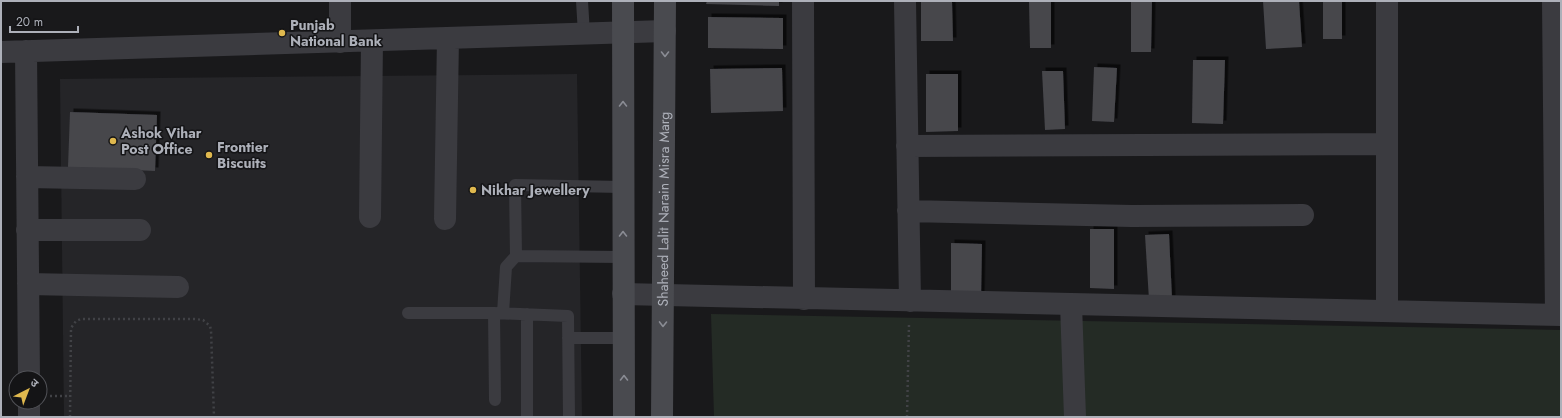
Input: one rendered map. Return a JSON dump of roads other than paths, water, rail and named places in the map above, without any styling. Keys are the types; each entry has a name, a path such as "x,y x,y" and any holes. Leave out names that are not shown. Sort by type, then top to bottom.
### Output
{"street":[{"path":"340,1 340,42"},
{"path":"623,1 624,417"},
{"name":"Shaheed Lalit Narain Misra Marg","path":"662,417 665,1"},
{"path":"803,1 804,299"},
{"path":"905,1 910,301"},
{"path":"1387,1 1386,144 1388,311"},
{"path":"624,294 1559,315 1553,1"},
{"path":"1,52 665,31"},
{"path":"445,219 448,38"},
{"path":"370,216 372,41"},
{"path":"26,51 29,370"},
{"path":"907,146 1386,144"},
{"path":"27,178 135,179"},
{"path":"908,211 1132,216 1303,215"},
{"path":"28,230 140,230"},
{"path":"28,284 178,287"},
{"path":"1071,304 1075,417"}],"lane":[{"path":"582,1 584,34"},
{"path":"494,400 499,313 506,267 516,256 515,185 623,186"},
{"path":"516,256 623,257"},
{"path":"408,313 499,313 568,316 569,417"},
{"path":"527,314 527,417"},
{"path":"568,338 624,338"}],"place":[{"name":"Punjab National Bank","path":"282,33"},
{"name":"Ashok Vihar Post Office","path":"113,141"},
{"name":"Frontier Biscuits","path":"209,155"},
{"name":"Nikhar Jewellery","path":"473,190"}]}
